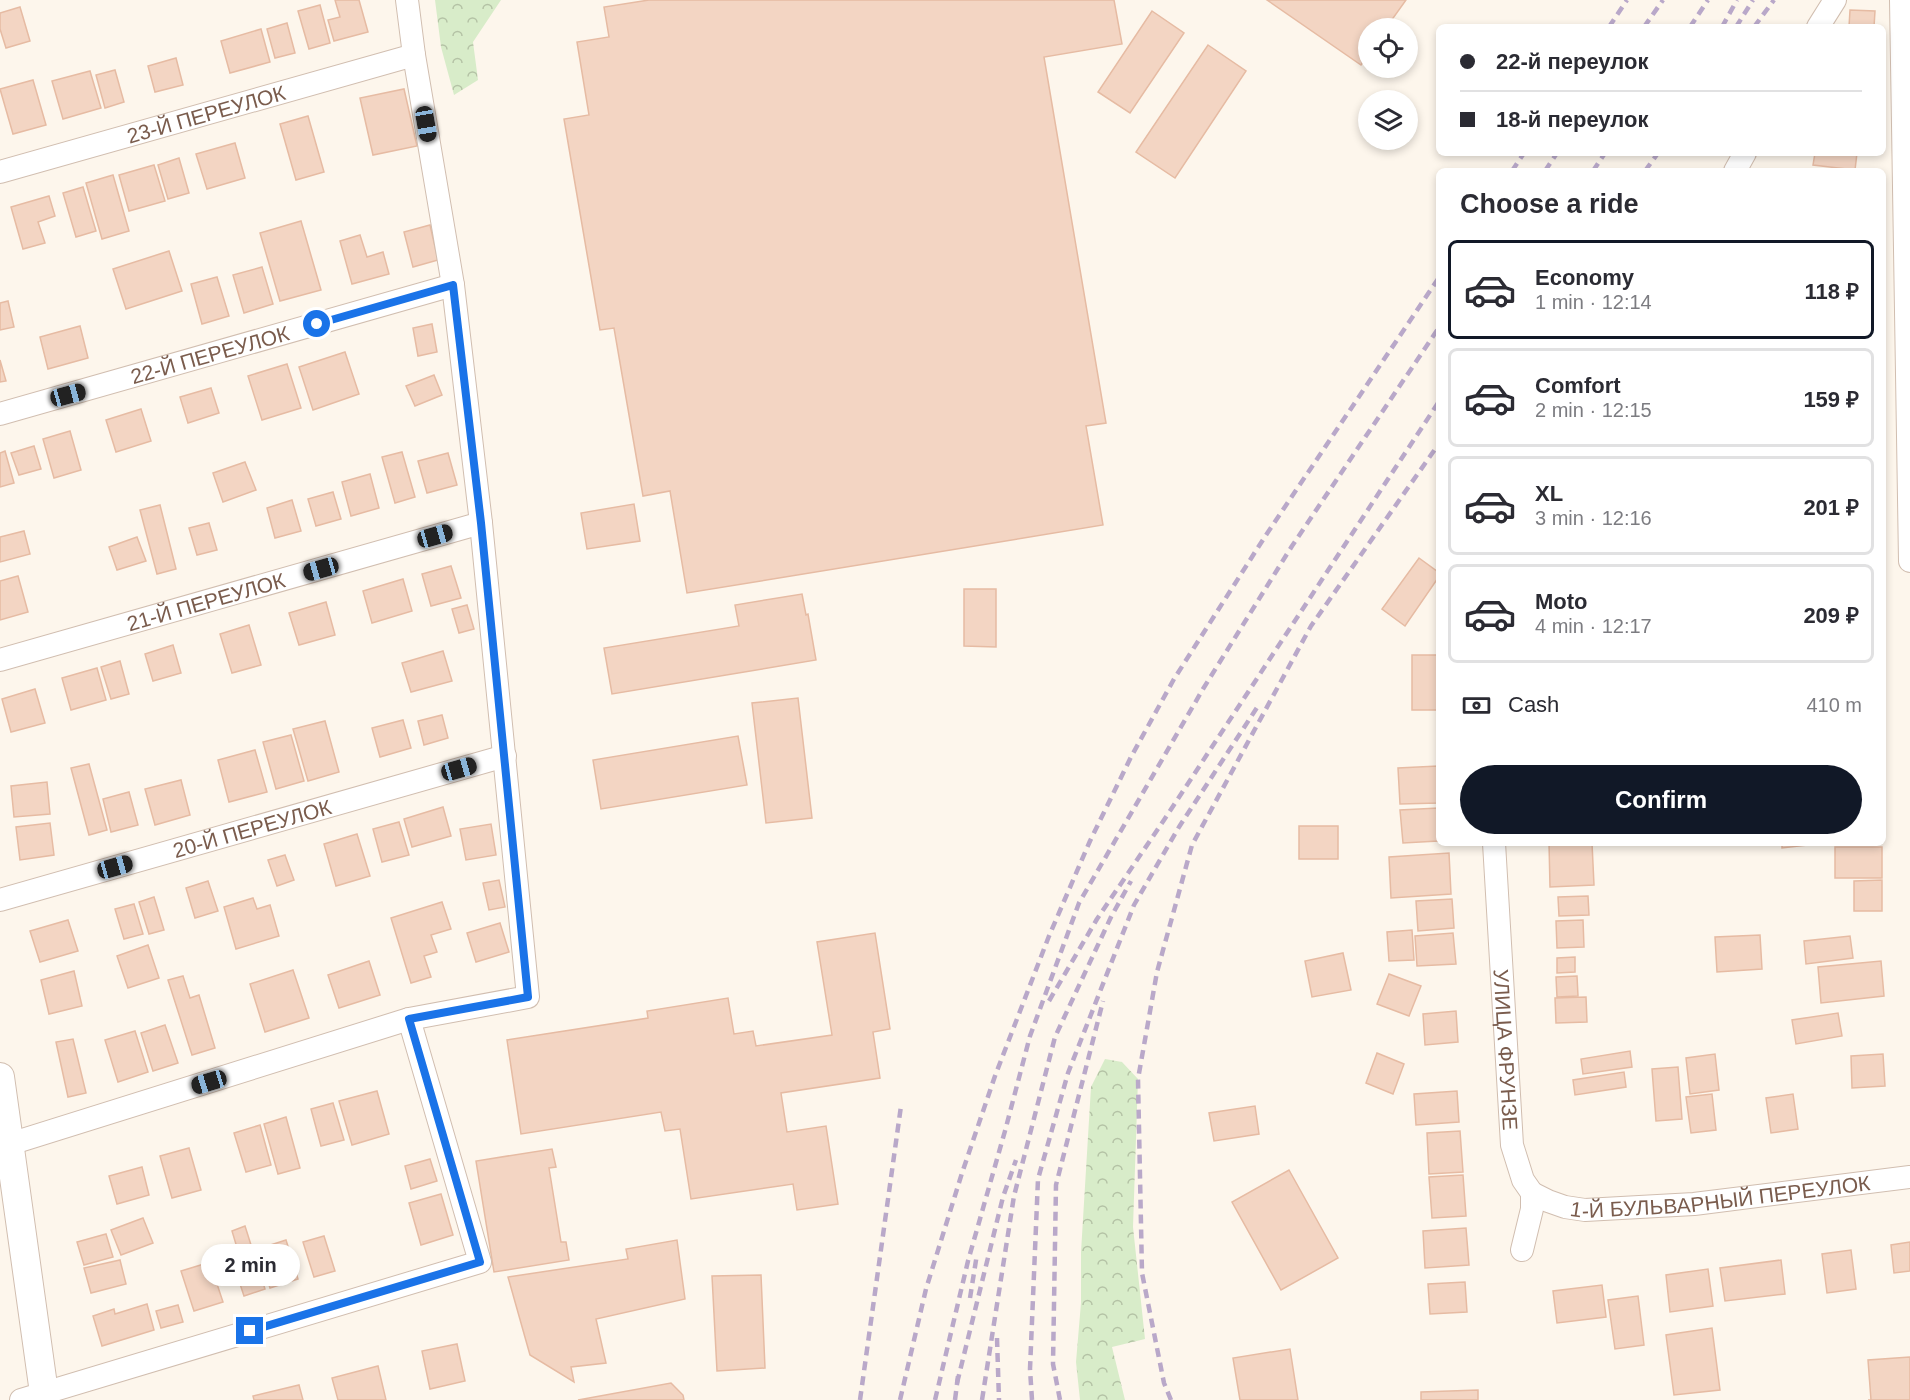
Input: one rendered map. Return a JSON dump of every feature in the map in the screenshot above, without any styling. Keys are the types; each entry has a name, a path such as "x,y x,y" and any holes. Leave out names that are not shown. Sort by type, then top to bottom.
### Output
{"street":[{"path":"5,1146 409,1019 528,997 481,523 453,285 414,55 407,0"},
{"path":"1820,24 1835,0"},
{"path":"1901,0 1910,561"},
{"name":"23-Й ПЕРЕУЛОК","path":"0,172 414,55"},
{"name":"22-Й ПЕРЕУЛОК","path":"0,414 453,285"},
{"name":"21-Й ПЕРЕУЛОК","path":"0,660 481,523"},
{"name":"20-Й ПЕРЕУЛОК","path":"0,900 505,756"},
{"name":"УЛИЦА ФРУНЗЕ","path":"1494,846 1512,1145 1523,1180 1532,1193"},
{"path":"0,1077 5,1146 36,1398 480,1262 409,1019"},
{"name":"1-Й БУЛЬВАРНЫЙ ПЕРЕУЛОК","path":"1532,1193 1565,1207 1585,1210 1694,1203 1910,1177"},
{"path":"1522,1250 1532,1209 1532,1193"}],"green space":[{"path":"435,0 501,0 473,42 478,80 454,95 441,47"},
{"path":"1105,1059 1122,1062 1138,1079 1133,1227 1145,1339 1112,1347 1125,1400 1080,1400 1076,1362 1091,1087"}],"building":[{"path":"335,0 359,0 368,32 334,41 328,20 340,17"},
{"path":"649,0 1114,0 1122,44 1044,57 1106,423 1086,426 1103,525 687,593 670,491 643,496 614,328 600,330 564,119 589,115 577,42 609,37 604,7"},
{"path":"1267,0 1406,0 1393,18 1358,18 1358,63"},
{"path":"320,5 330,43 309,49 298,11"},
{"path":"20,7 30,41 6,48 0,29 0,13"},
{"path":"1850,10 1875,11 1874,24 1849,24"},
{"path":"1152,11 1184,33 1130,113 1098,92"},
{"path":"287,23 295,53 275,58 267,29"},
{"path":"261,29 270,62 230,73 221,41"},
{"path":"1208,45 1246,71 1175,178 1136,152"},
{"path":"176,58 183,85 155,92 148,66"},
{"path":"115,70 124,102 105,108 96,75"},
{"path":"90,71 101,108 63,119 52,81"},
{"path":"33,80 46,125 13,134 0,89"},
{"path":"404,89 417,146 373,155 360,98"},
{"path":"308,116 324,172 296,180 280,124"},
{"path":"235,143 245,178 207,189 196,154"},
{"path":"1814,156 1857,156 1855,168 1813,165"},
{"path":"179,158 189,193 168,199 158,165"},
{"path":"154,165 165,201 129,211 119,175"},
{"path":"113,175 129,231 102,239 86,183"},
{"path":"83,187 96,231 76,237 63,193"},
{"path":"49,196 55,216 38,222 45,243 23,249 11,207"},
{"path":"301,221 321,290 280,301 260,233"},
{"path":"430,225 438,260 413,267 404,232"},
{"path":"360,235 367,257 383,252 389,274 352,284 340,241"},
{"path":"169,251 182,291 126,309 113,269"},
{"path":"262,267 273,304 244,313 233,275"},
{"path":"217,277 229,316 202,324 191,284"},
{"path":"8,301 14,327 0,330 0,303"},
{"path":"432,324 437,352 418,356 413,328"},
{"path":"80,326 88,358 48,369 40,337"},
{"path":"345,352 359,394 313,410 299,367"},
{"path":"0,360 6,381 0,382"},
{"path":"287,364 301,408 262,420 248,376"},
{"path":"434,375 442,395 415,406 406,386"},
{"path":"211,388 219,413 188,423 180,397"},
{"path":"141,409 151,441 116,452 106,420"},
{"path":"70,431 81,470 54,478 43,439"},
{"path":"34,446 41,469 19,475 11,453"},
{"path":"5,451 14,483 0,487 0,453"},
{"path":"402,452 415,497 395,503 382,457"},
{"path":"448,453 457,485 427,493 418,461"},
{"path":"245,462 256,490 223,502 213,473"},
{"path":"370,474 379,508 351,516 342,482"},
{"path":"333,492 341,519 316,526 308,499"},
{"path":"292,500 301,531 275,538 267,508"},
{"path":"634,504 640,541 587,549 581,513"},
{"path":"160,505 176,569 157,574 140,510"},
{"path":"209,523 217,550 197,555 189,528"},
{"path":"24,531 30,554 0,562 0,537"},
{"path":"137,537 146,561 117,570 109,547"},
{"path":"1419,558 1436,571 1436,581 1405,626 1382,609"},
{"path":"451,566 461,598 431,606 422,574"},
{"path":"18,576 28,612 0,620 0,581"},
{"path":"403,579 412,611 372,623 363,591"},
{"path":"964,589 996,589 996,647 964,646"},
{"path":"802,594 816,660 612,694 604,648 739,626 735,605"},
{"path":"326,602 335,635 299,645 289,613"},
{"path":"467,605 474,629 459,633 452,609"},
{"path":"249,625 261,665 232,673 220,634"},
{"path":"173,645 181,673 153,681 145,654"},
{"path":"443,651 452,681 411,692 402,663"},
{"path":"1412,655 1436,655 1436,710 1412,710"},
{"path":"120,661 129,694 111,699 101,667"},
{"path":"97,668 106,700 71,710 62,678"},
{"path":"35,689 45,723 11,732 2,699"},
{"path":"798,698 812,818 766,823 752,703"},
{"path":"442,715 448,738 424,745 418,721"},
{"path":"403,720 411,748 380,757 372,728"},
{"path":"325,721 339,772 308,781 293,729"},
{"path":"291,735 304,781 276,789 263,742"},
{"path":"738,736 747,785 601,809 593,760"},
{"path":"255,750 267,792 229,802 218,760"},
{"path":"89,764 107,830 89,835 71,768"},
{"path":"1436,766 1436,803 1400,804 1398,768"},
{"path":"181,780 190,815 155,825 145,789"},
{"path":"47,782 50,814 14,817 11,786"},
{"path":"129,792 138,825 111,832 103,799"},
{"path":"443,807 451,836 412,847 404,819"},
{"path":"1436,808 1436,841 1403,843 1400,810"},
{"path":"399,822 409,855 382,862 373,829"},
{"path":"50,823 54,855 20,860 16,827"},
{"path":"491,824 496,855 466,860 460,829"},
{"path":"1299,826 1338,826 1338,859 1299,859"},
{"path":"357,834 370,876 336,886 324,844"},
{"path":"1549,846 1592,846 1594,885 1550,887"},
{"path":"1835,847 1882,847 1882,878 1835,878"},
{"path":"1449,853 1451,894 1391,898 1389,857"},
{"path":"285,855 294,880 277,886 268,860"},
{"path":"499,880 505,907 489,910 483,883"},
{"path":"1882,880 1882,911 1854,911 1854,881"},
{"path":"208,881 218,911 195,918 186,888"},
{"path":"1588,896 1589,915 1559,916 1558,897"},
{"path":"154,897 164,930 149,934 139,902"},
{"path":"253,898 257,909 270,905 279,936 236,949 224,907"},
{"path":"1452,899 1454,928 1418,931 1416,901"},
{"path":"442,902 451,929 431,935 437,952 424,956 431,977 411,983 391,918"},
{"path":"134,904 143,934 124,939 115,909"},
{"path":"68,920 78,951 40,962 30,931"},
{"path":"1583,920 1584,947 1557,948 1556,921"},
{"path":"500,923 509,952 476,962 467,933"},
{"path":"1412,930 1414,960 1389,961 1387,932"},
{"path":"875,933 890,1029 873,1032 880,1078 781,1093 787,1132 826,1126 838,1204 797,1210 793,1184 691,1199 680,1129 665,1131 661,1112 521,1134 507,1040 648,1018 647,1011 728,998 734,1034 753,1031 756,1046 832,1035 817,942"},
{"path":"1453,933 1456,964 1417,966 1415,936"},
{"path":"1760,935 1762,969 1717,972 1715,937"},
{"path":"1850,936 1853,958 1806,964 1804,941"},
{"path":"148,945 159,978 128,988 117,956"},
{"path":"1343,953 1351,990 1312,997 1305,961"},
{"path":"1575,957 1575,972 1557,973 1557,958"},
{"path":"369,961 380,995 339,1008 328,975"},
{"path":"1881,961 1884,996 1821,1003 1818,967"},
{"path":"293,970 309,1018 265,1032 250,984"},
{"path":"74,971 82,1006 49,1014 41,980"},
{"path":"1389,974 1421,986 1409,1016 1377,1004"},
{"path":"183,976 190,998 199,995 215,1048 192,1055 168,980"},
{"path":"1577,976 1578,996 1557,997 1556,977"},
{"path":"1586,997 1587,1022 1556,1023 1555,998"},
{"path":"1456,1011 1458,1042 1425,1045 1423,1014"},
{"path":"1838,1013 1842,1036 1796,1044 1792,1020"},
{"path":"165,1025 178,1063 153,1071 141,1033"},
{"path":"135,1031 148,1072 118,1082 105,1040"},
{"path":"73,1039 86,1093 68,1097 56,1042"},
{"path":"1630,1051 1632,1067 1583,1074 1581,1059"},
{"path":"1377,1053 1404,1064 1393,1094 1366,1083"},
{"path":"1715,1054 1719,1090 1690,1094 1686,1058"},
{"path":"1883,1054 1885,1086 1852,1088 1851,1056"},
{"path":"1678,1067 1682,1119 1656,1121 1652,1069"},
{"path":"1624,1072 1626,1087 1575,1095 1573,1080"},
{"path":"377,1091 389,1134 352,1145 339,1101"},
{"path":"1457,1091 1459,1122 1416,1125 1414,1094"},
{"path":"1712,1094 1716,1130 1691,1133 1686,1097"},
{"path":"1793,1094 1798,1129 1771,1133 1766,1098"},
{"path":"333,1103 344,1140 321,1146 311,1109"},
{"path":"1255,1106 1259,1134 1214,1141 1209,1113"},
{"path":"286,1117 300,1168 278,1174 264,1124"},
{"path":"260,1125 271,1165 246,1172 234,1133"},
{"path":"1460,1131 1463,1172 1429,1174 1427,1133"},
{"path":"189,1148 201,1190 172,1198 160,1156"},
{"path":"552,1149 556,1167 549,1168 561,1242 566,1242 569,1260 494,1272 476,1161"},
{"path":"430,1159 437,1181 411,1189 405,1166"},
{"path":"142,1167 149,1195 117,1204 109,1176"},
{"path":"1289,1170 1338,1258 1281,1290 1232,1202"},
{"path":"1463,1175 1466,1216 1432,1218 1429,1177"},
{"path":"441,1194 453,1235 421,1245 409,1203"},
{"path":"143,1218 153,1243 121,1255 111,1230"},
{"path":"245,1226 265,1289 244,1296 230,1254 238,1251 232,1231"},
{"path":"1466,1228 1469,1265 1425,1268 1423,1231"},
{"path":"106,1234 113,1257 84,1265 77,1242"},
{"path":"324,1236 335,1271 314,1277 303,1242"},
{"path":"286,1240 298,1279 270,1288 258,1249"},
{"path":"677,1240 685,1299 596,1319 606,1363 571,1367 574,1382 530,1355 508,1277 628,1259 626,1249"},
{"path":"1910,1242 1910,1271 1894,1273 1891,1245"},
{"path":"1851,1250 1856,1289 1827,1293 1822,1254"},
{"path":"120,1260 126,1284 91,1293 84,1268"},
{"path":"217,1260 224,1282 217,1284 223,1302 194,1311 181,1271"},
{"path":"1781,1260 1785,1294 1725,1301 1720,1268"},
{"path":"1708,1269 1713,1306 1670,1312 1666,1275"},
{"path":"761,1275 765,1368 717,1371 712,1276"},
{"path":"1465,1282 1467,1312 1430,1314 1428,1284"},
{"path":"1602,1285 1606,1317 1557,1323 1553,1291"},
{"path":"1638,1296 1644,1345 1615,1349 1608,1300"},
{"path":"147,1304 154,1330 102,1346 93,1316 114,1309 115,1314"},
{"path":"178,1305 183,1322 161,1328 156,1311"},
{"path":"1712,1328 1720,1390 1674,1395 1666,1335"},
{"path":"457,1344 465,1381 430,1389 422,1351"},
{"path":"1290,1349 1298,1400 1240,1400 1233,1358"},
{"path":"1910,1357 1910,1400 1871,1400 1868,1360"},
{"path":"378,1366 386,1400 338,1400 332,1378"},
{"path":"671,1383 683,1395 684,1400 578,1400"},
{"path":"299,1385 303,1400 254,1400 253,1396"},
{"path":"1478,1390 1478,1400 1421,1400 1421,1392"}],"railway":[{"path":"1611,24 1627,0"},
{"path":"1646,24 1663,0"},
{"path":"1692,24 1708,0"},
{"path":"1724,24 1737,0"},
{"path":"1738,24 1753,0"},
{"path":"1756,24 1774,0"},
{"path":"1514,168 1522,156"},
{"path":"1547,168 1555,156"},
{"path":"1595,168 1603,156"},
{"path":"1647,168 1656,156"},
{"path":"900,1400 926,1289 962,1173 995,1076 1049,936 1090,841 1131,757 1174,679 1266,535 1436,282"},
{"path":"935,1400 968,1261 1030,1036 1079,903 1203,689 1292,546 1436,332"},
{"path":"1049,1001 1097,919 1436,406"},
{"path":"1171,1400 1164,1383 1142,1273 1138,1079 1157,972 1192,845 1311,626 1436,448"},
{"path":"1032,1400 1030,1369 1038,1179 1068,1073 1134,905 1179,827 1260,703"},
{"path":"982,1400 1014,1196 1055,1037 1111,917 1131,881"},
{"path":"1060,1400 1053,1364 1056,1185 1103,1001"},
{"path":"860,1400 901,1106"},
{"path":"957,1383 1003,1197 1016,1160"},
{"path":"970,1298 977,1254"},
{"path":"997,1338 999,1400"},
{"path":"955,1400 958,1376"}],"route":[{"path":"250,1331 480,1262 409,1019 528,997 481,523 453,285 317,324"}]}
